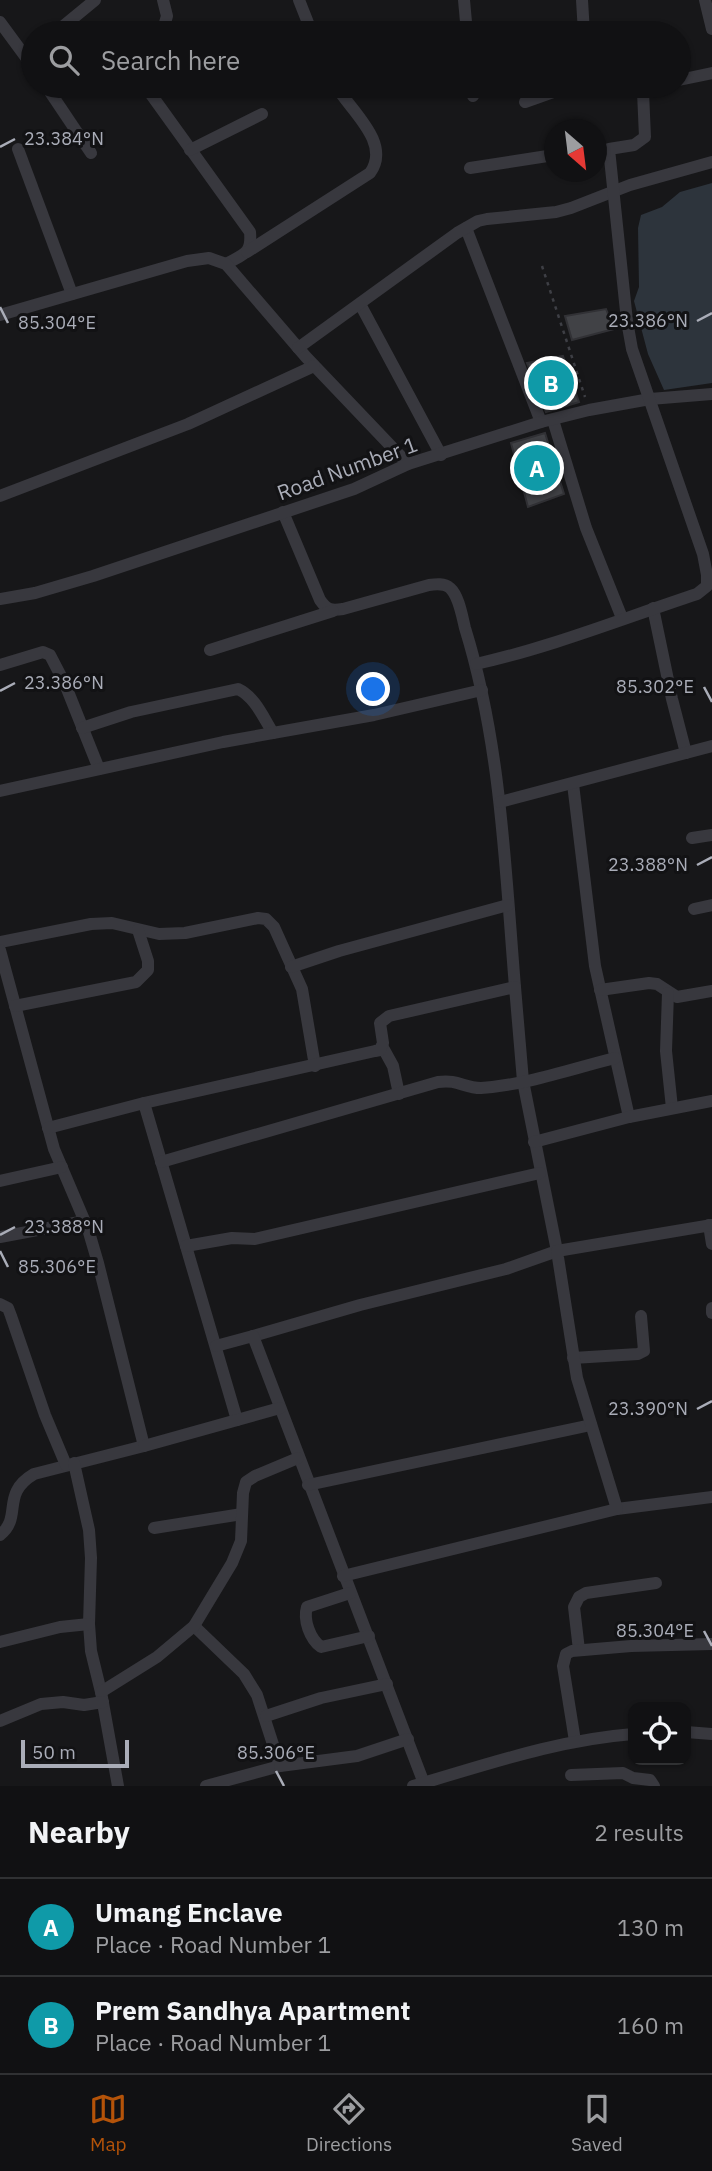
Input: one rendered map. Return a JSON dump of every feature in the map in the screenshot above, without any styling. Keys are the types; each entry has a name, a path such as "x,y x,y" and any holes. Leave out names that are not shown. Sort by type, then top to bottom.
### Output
{"street":[{"path":"70,21 95,0"},
{"path":"163,0 166,21"},
{"path":"299,0 307,21"},
{"path":"464,0 466,21"},
{"path":"582,0 583,21"},
{"path":"705,0 712,29"},
{"path":"0,22 21,43"},
{"path":"691,77 712,73"},
{"path":"54,98 91,153"},
{"path":"153,98 250,232 251,244 247,252"},
{"path":"226,264 348,188 370,173 375,166 377,156 374,142 344,98"},
{"path":"525,102 536,98"},
{"path":"607,149 634,145 645,137 643,98"},
{"path":"190,150 262,114"},
{"path":"18,149 72,294"},
{"path":"470,168 544,157"},
{"path":"298,348 466,228 487,219 563,210 614,191 712,162"},
{"path":"477,664 523,653 697,594 707,586 703,554 632,349 614,191 607,165"},
{"path":"466,228 547,421 622,618"},
{"path":"0,315 187,261 209,258 226,264 314,366 408,464"},
{"path":"360,304 441,455"},
{"path":"0,496 188,424 314,366"},
{"name":"Road Number 1","path":"0,599 35,593 93,576 354,489 408,464 547,421 650,399 712,394"},
{"path":"283,512 320,600 326,608 333,611"},
{"path":"211,650 333,611 429,585 441,584 450,588 456,598 477,664 500,802 523,1081 557,1251 573,1358 590,1425 618,1509"},
{"path":"653,608 671,699 686,753"},
{"path":"0,664 43,652 50,655 99,769"},
{"path":"82,728 131,712 238,690 253,701 273,733"},
{"path":"0,791 273,733 374,715 482,690"},
{"path":"500,802 712,746"},
{"path":"573,784 600,990 629,1117"},
{"path":"692,838 712,835"},
{"path":"291,967 339,951 508,905"},
{"path":"694,909 712,905"},
{"path":"0,942 91,924 112,923 159,934 185,933 258,918 265,919 274,927 305,1002 315,1066"},
{"path":"15,1006 136,982 148,970 148,961 138,930"},
{"path":"0,950 48,1128 85,1221 98,1263 144,1446"},
{"path":"600,990 649,983 657,984 677,997 712,991"},
{"path":"399,1094 393,1066 382,1046 380,1023 389,1016 514,987"},
{"path":"668,993 666,1051 672,1108"},
{"path":"48,1128 144,1103 315,1066 375,1051 382,1046"},
{"path":"161,1162 449,1080 479,1088 523,1081 615,1058"},
{"path":"534,1142 629,1117 712,1101"},
{"path":"144,1103 237,1420"},
{"path":"0,1181 62,1167"},
{"path":"186,1246 232,1238 255,1239 540,1173"},
{"path":"0,1237 85,1221"},
{"path":"216,1346 360,1305 506,1269 557,1251 710,1225 712,1244"},
{"path":"0,1304 8,1308 12,1315 45,1415 70,1464 89,1530 92,1558 89,1624 91,1651 118,1786"},
{"path":"573,1358 638,1354 644,1351 646,1348 641,1316"},
{"path":"253,1336 308,1485 408,1739 420,1785 533,1750 575,1741 628,1735"},
{"path":"0,1535 9,1524 11,1498 15,1488 22,1480 34,1474 279,1408"},
{"path":"308,1485 590,1425"},
{"path":"0,1721 41,1704 63,1702 84,1705 102,1697 194,1626 232,1563 241,1541 246,1482 298,1458"},
{"path":"343,1576 618,1509 712,1497"},
{"path":"154,1528 242,1514"},
{"path":"579,1650 574,1607 579,1597 586,1593 656,1583"},
{"path":"350,1592 307,1607 305,1617 313,1638 321,1647 329,1647 369,1636"},
{"path":"0,1642 60,1627 89,1624"},
{"path":"194,1626 244,1674 257,1695 280,1766"},
{"path":"575,1741 563,1659 566,1654 579,1650 631,1646 712,1644"},
{"path":"266,1716 321,1698 387,1684"},
{"path":"691,1732 712,1734"},
{"path":"206,1786 280,1766 357,1756 408,1739"},
{"path":"571,1775 623,1773 633,1778 650,1780 654,1786"}],"path":[{"path":"542,266 589,410"}],"shaded area":[{"path":"712,183 712,383 664,390 648,354 634,301 639,287 638,228 641,215 662,207 680,192"}],"building":[{"path":"606,309 614,329 572,340 565,316"},
{"path":"563,356 579,402 546,412 527,363"},
{"path":"545,433 564,494 528,507 511,443"}],"place":[{"name":"Prem Sandhya Apartment","path":"551,383"},
{"name":"Umang Enclave","path":"537,468"}]}
